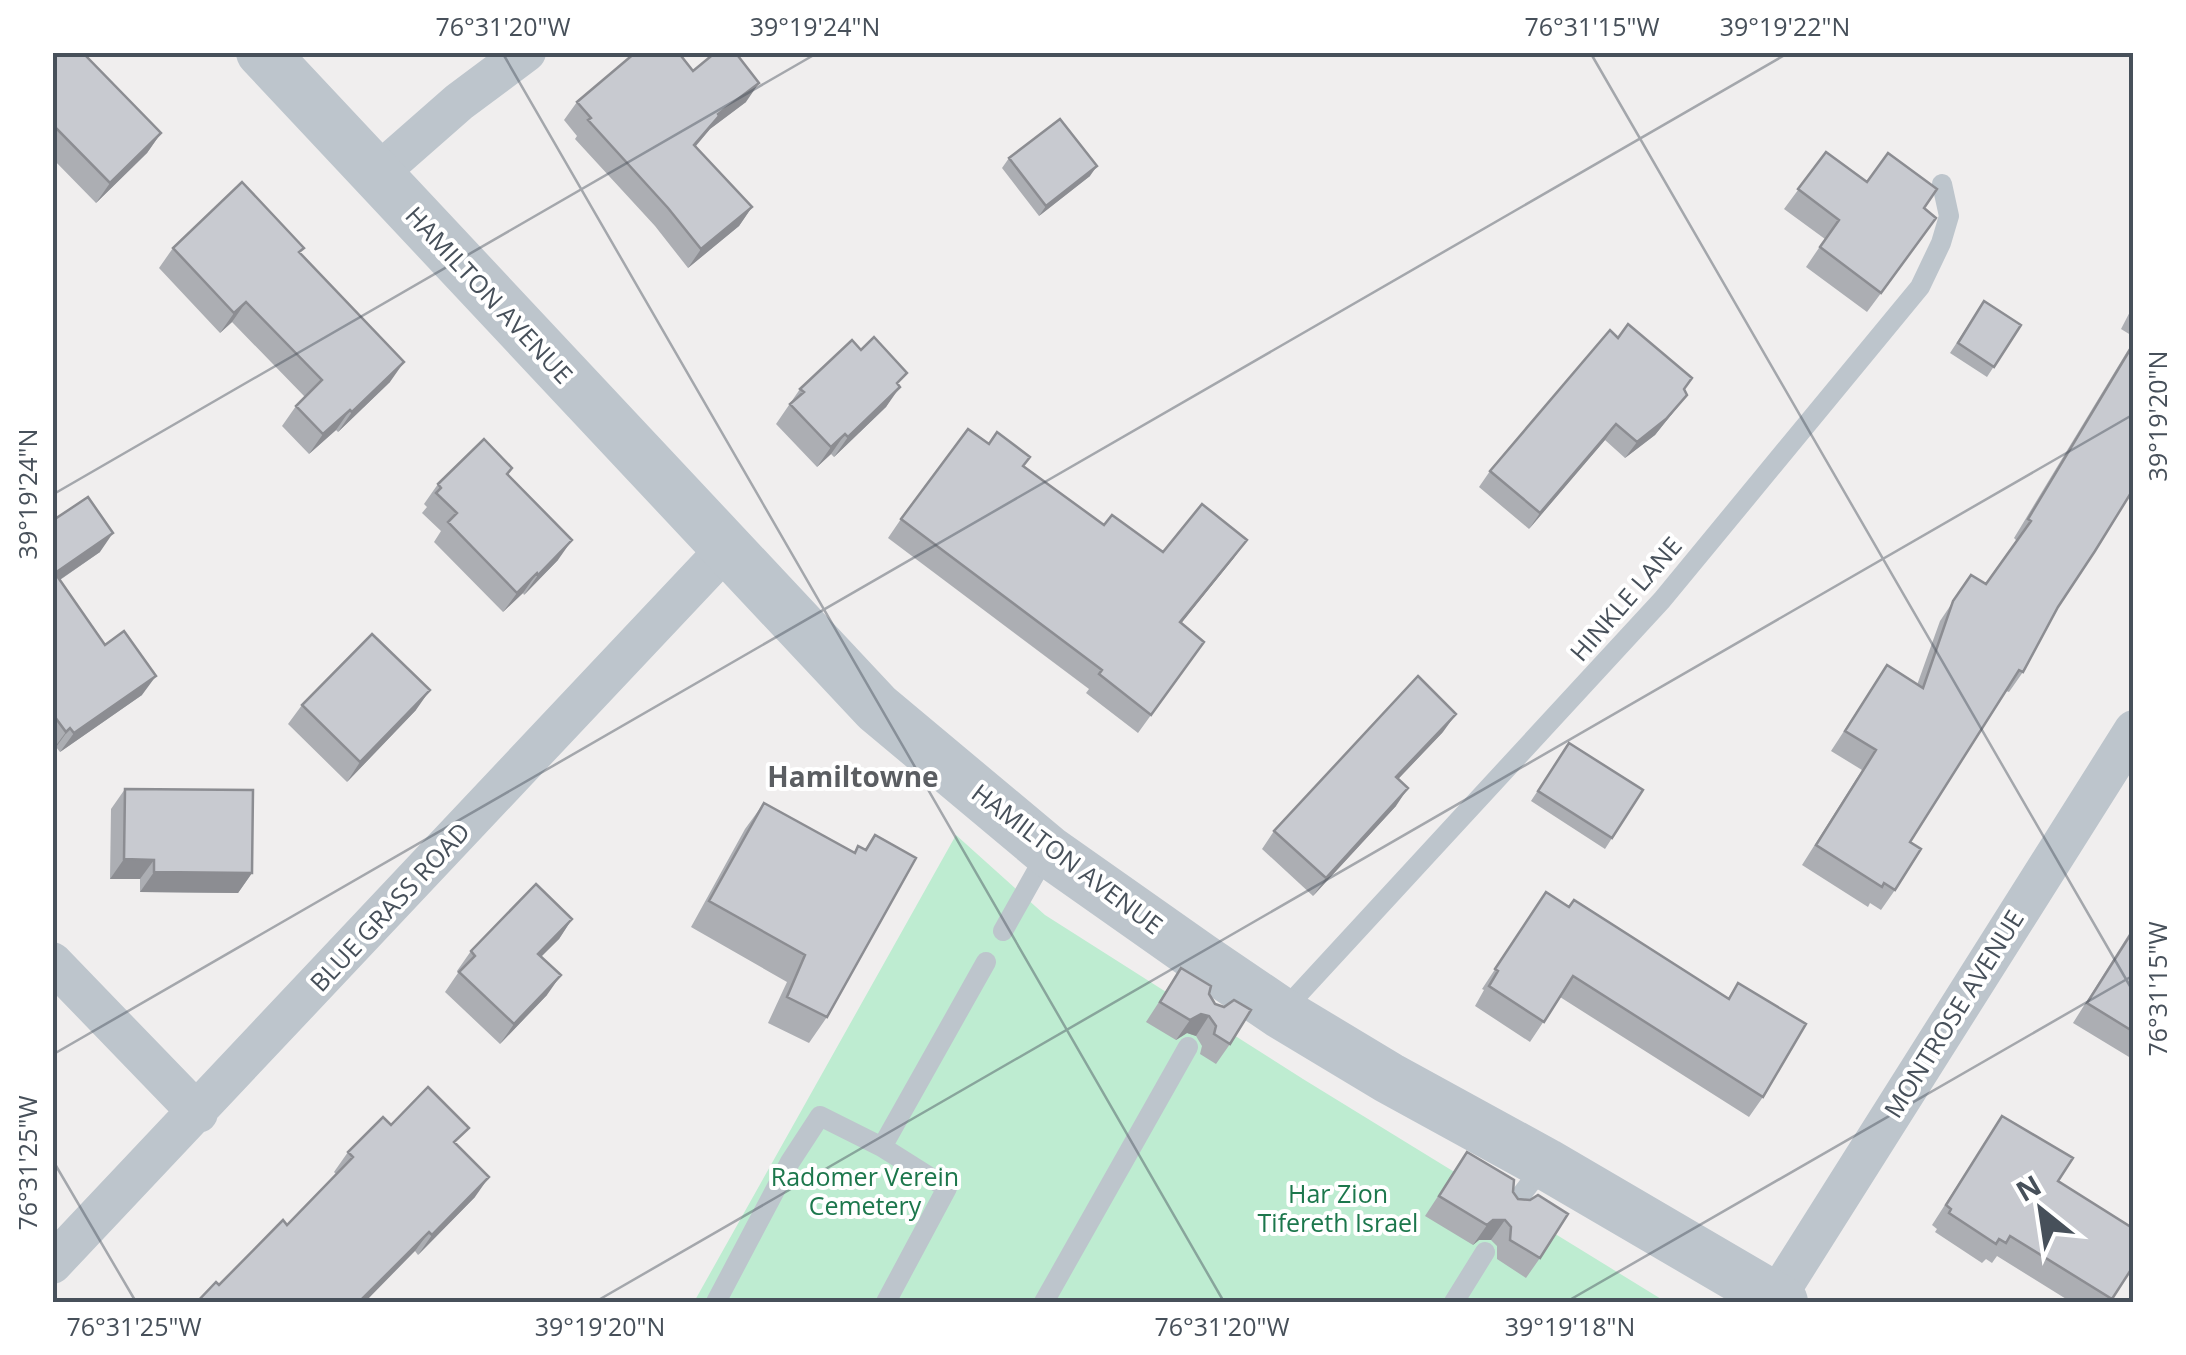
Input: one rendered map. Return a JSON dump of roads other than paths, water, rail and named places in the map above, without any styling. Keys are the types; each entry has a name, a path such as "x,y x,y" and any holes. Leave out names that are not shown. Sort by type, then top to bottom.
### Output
{"street":[{"name":"HAMILTON AVENUE","path":"262,52 876,708 1048,850 1226,984 1281,1012 1778,1300"},
{"path":"376,174 458,102 526,52"},
{"name":"BLUE GRASS ROAD","path":"52,1264 726,549"},
{"name":"MONTROSE AVENUE","path":"1778,1300 2134,730"},
{"path":"52,962 198,1113"}],"lane":[{"name":"HINKLE LANE","path":"1281,1012 1662,600 1920,287 1949,216 1942,184"},
{"path":"1002,932 1048,850"},
{"path":"882,1146 986,962"},
{"path":"1044,1302 1188,1047"},
{"path":"716,1302 790,1162 820,1116 882,1146 947,1188 886,1302"},
{"path":"1512,1207 1546,1164"},
{"path":"1454,1302 1485,1252"}],"district":[{"name":"Hamiltowne","path":"853,777"}],"park label":[{"name":"Radomer Verein Cemetery","path":"865,1192"},
{"name":"Har Zion Tifereth Israel","path":"1338,1208"}]}
